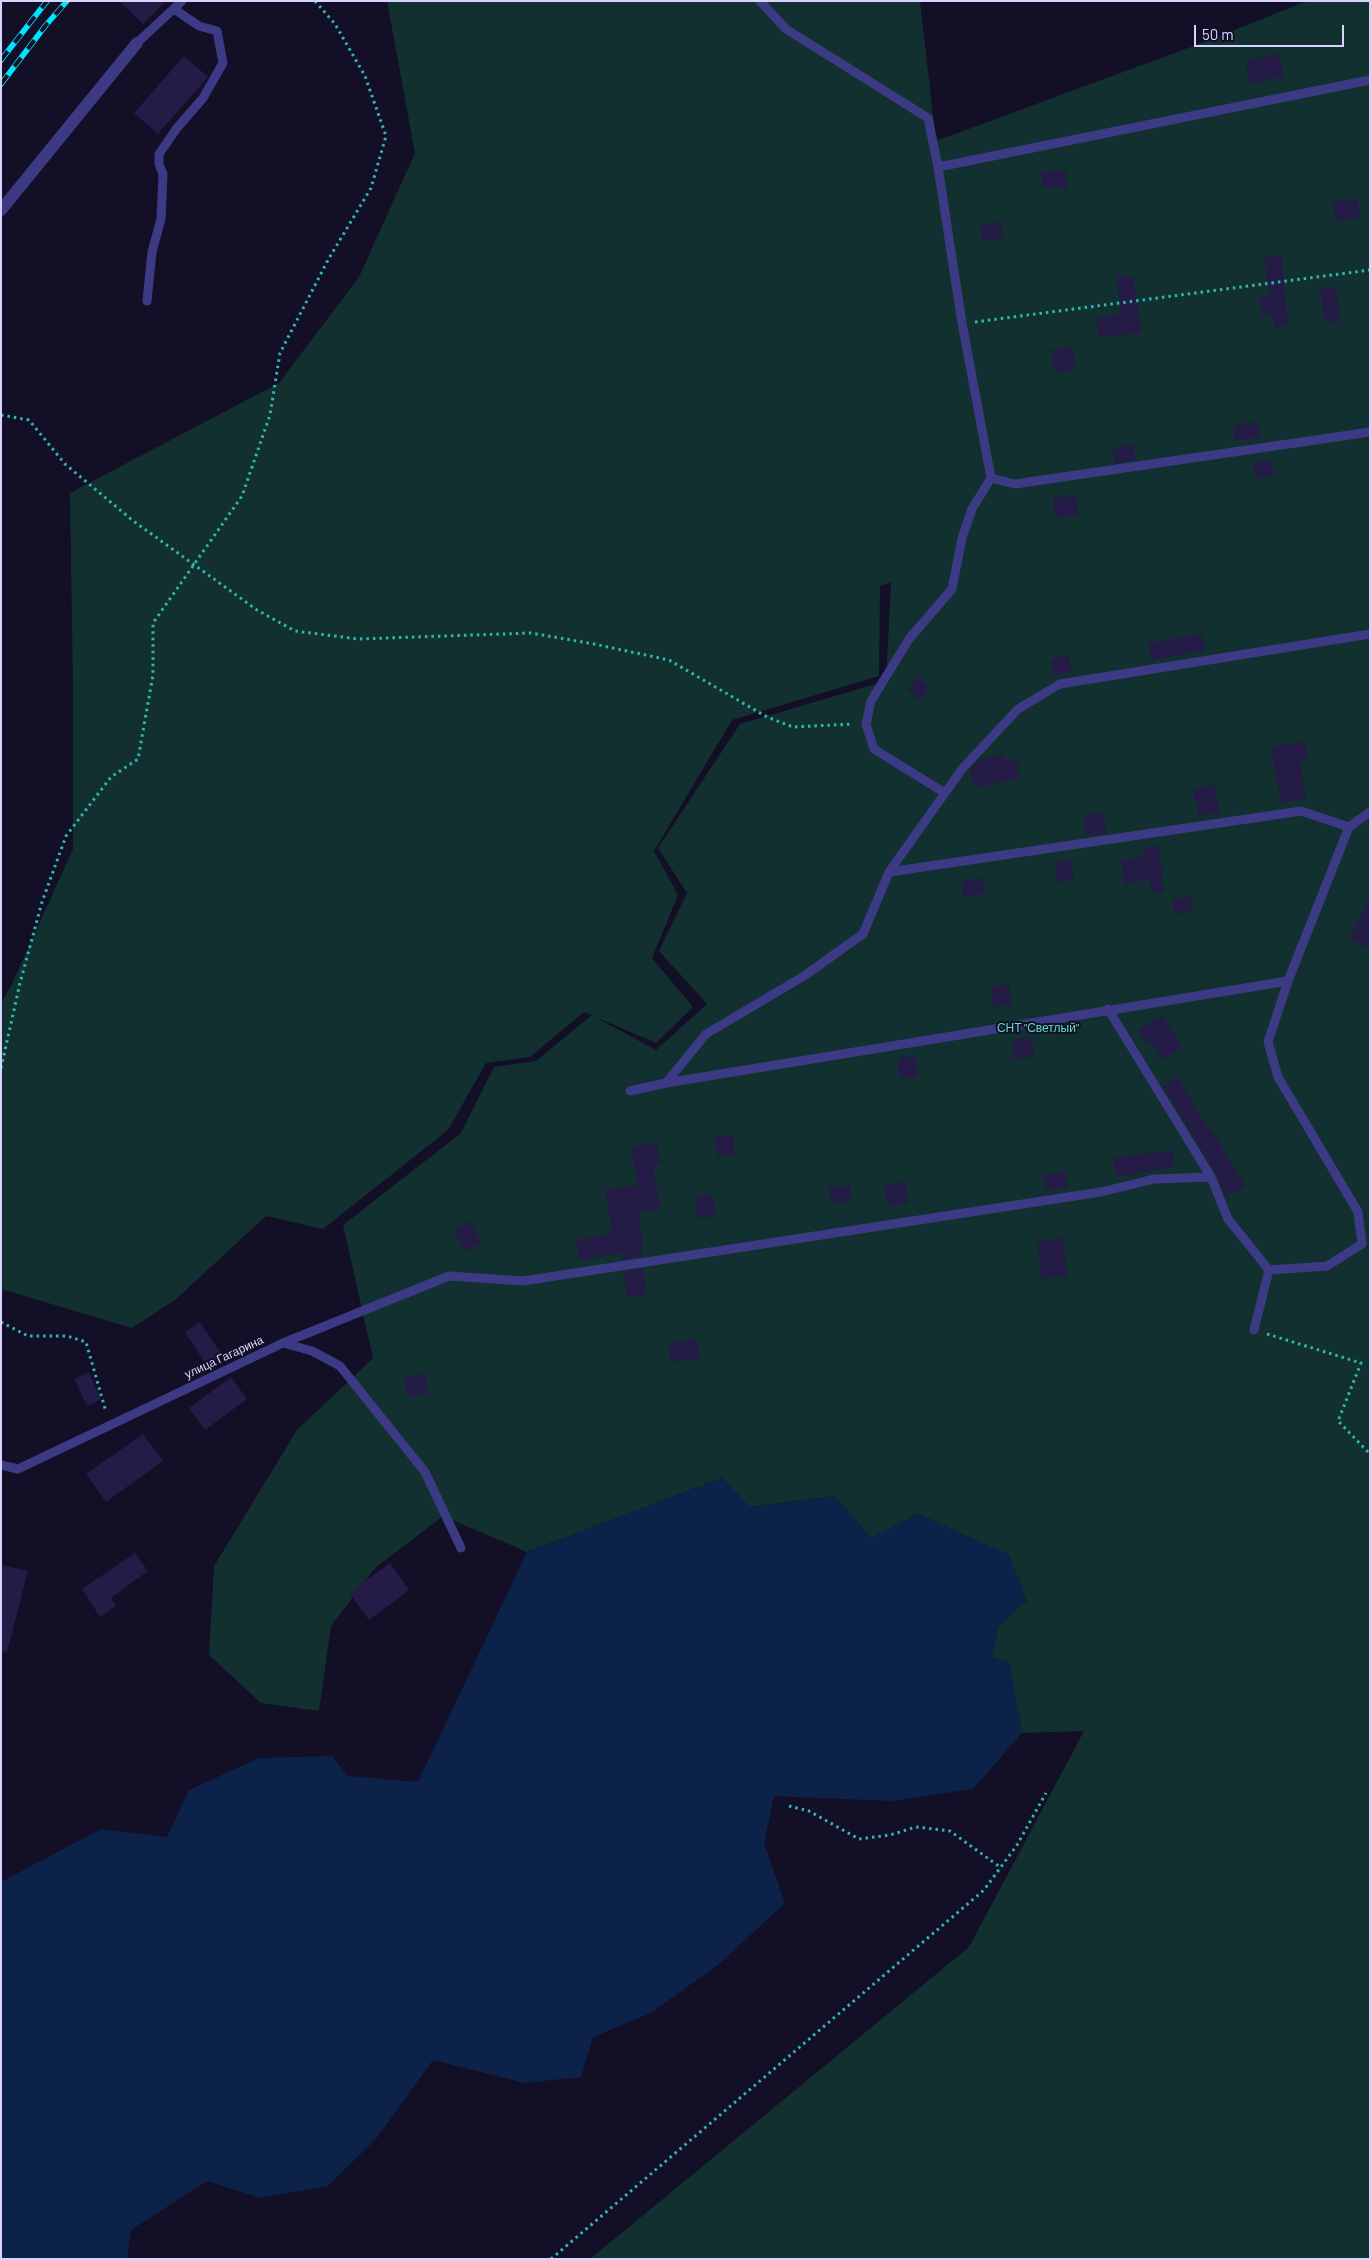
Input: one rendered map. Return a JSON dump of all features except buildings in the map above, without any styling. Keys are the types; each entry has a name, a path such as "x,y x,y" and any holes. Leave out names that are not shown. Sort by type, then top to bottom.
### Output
{"street":[{"path":"1,210 137,43"}],"lane":[{"path":"137,43 182,1"},
{"path":"760,1 786,29 928,118 938,167 962,324 991,478 972,509 962,538 952,589 909,639 871,701 866,724 874,749 945,793"},
{"path":"147,301 152,252 161,219 163,174 159,164 159,154 177,128 203,98 223,63 217,31 199,26 174,9"},
{"path":"938,167 1370,80"},
{"path":"991,478 1015,484 1370,432"},
{"path":"666,1083 706,1034 804,976 863,934 890,872 962,769 1018,709 1060,684 1370,634"},
{"path":"890,872 1301,811 1349,827"},
{"path":"1269,1270 1327,1266 1362,1244 1358,1212 1278,1078 1268,1042 1288,981 1349,827 1370,812"},
{"path":"630,1092 666,1083 1288,981"},
{"path":"1108,1009 1211,1177 1228,1219 1269,1270"},
{"path":"283,1343 449,1276 523,1281 1101,1192 1154,1179 1211,1177"},
{"path":"1254,1330 1269,1270"},
{"name":"улица Гагарина","path":"1,1465 18,1469 283,1343 312,1351 340,1366 425,1472 461,1548"}],"path":[{"path":"1,1068 20,983 42,902 66,836 110,777 138,759 153,675 153,623 242,496 270,415 280,354 328,260 371,188 386,136 365,76 335,24 315,1"},
{"path":"962,324 1370,270"},
{"path":"1,415 29,420 65,464 132,520 257,610 295,631 358,639 531,633 669,660 766,717 793,727 866,724"},
{"path":"1,1322 28,1336 67,1336 86,1342 110,1425"},
{"path":"1254,1330 1361,1363 1338,1421 1370,1454"},
{"path":"551,2259 984,1890 1017,1844 1046,1793"},
{"path":"789,1806 809,1811 859,1839 890,1835 916,1827 950,1831 1000,1867"}],"green space":[{"name":"СНТ \"Светлый\"","path":"387,1 920,1 936,141 1207,41 1307,1 1370,1 1370,2259 590,2259 969,1947 1084,1731 1022,1733 1009,1663 992,1658 998,1626 1027,1600 871,1538 835,1496 749,1507 722,1478 527,1552 443,1516 375,1568 331,1626 319,1711 261,1703 209,1655 214,1566 297,1430 373,1358 343,1225 461,1133 494,1067 536,1061 592,1015 584,1012 530,1057 486,1063 448,1130 323,1229 266,1216 175,1300 132,1328 1,1289 1,1004 73,849 70,493 279,383 359,277 415,153","holes":["891,582 886,681 740,724 658,848 687,893 659,951 707,1004 656,1050 593,1016 656,1043 693,1007 652,958 678,895 654,851 732,720 879,676 880,586"]}],"water":[{"path":"722,1478 750,1507 835,1496 871,1538 918,1513 1009,1555 1027,1600 998,1626 992,1657 1009,1663 1022,1733 973,1789 892,1801 774,1796 764,1843 785,1903 719,1964 651,2013 593,2037 581,2077 525,2083 433,2060 376,2139 328,2186 260,2198 207,2181 131,2230 127,2259 1,2259 1,1882 101,1829 167,1837 189,1790 259,1758 332,1756 348,1776 418,1782 527,1552"}],"railway":[{"path":"1,60 47,1"},
{"path":"1,84 67,1"}]}
